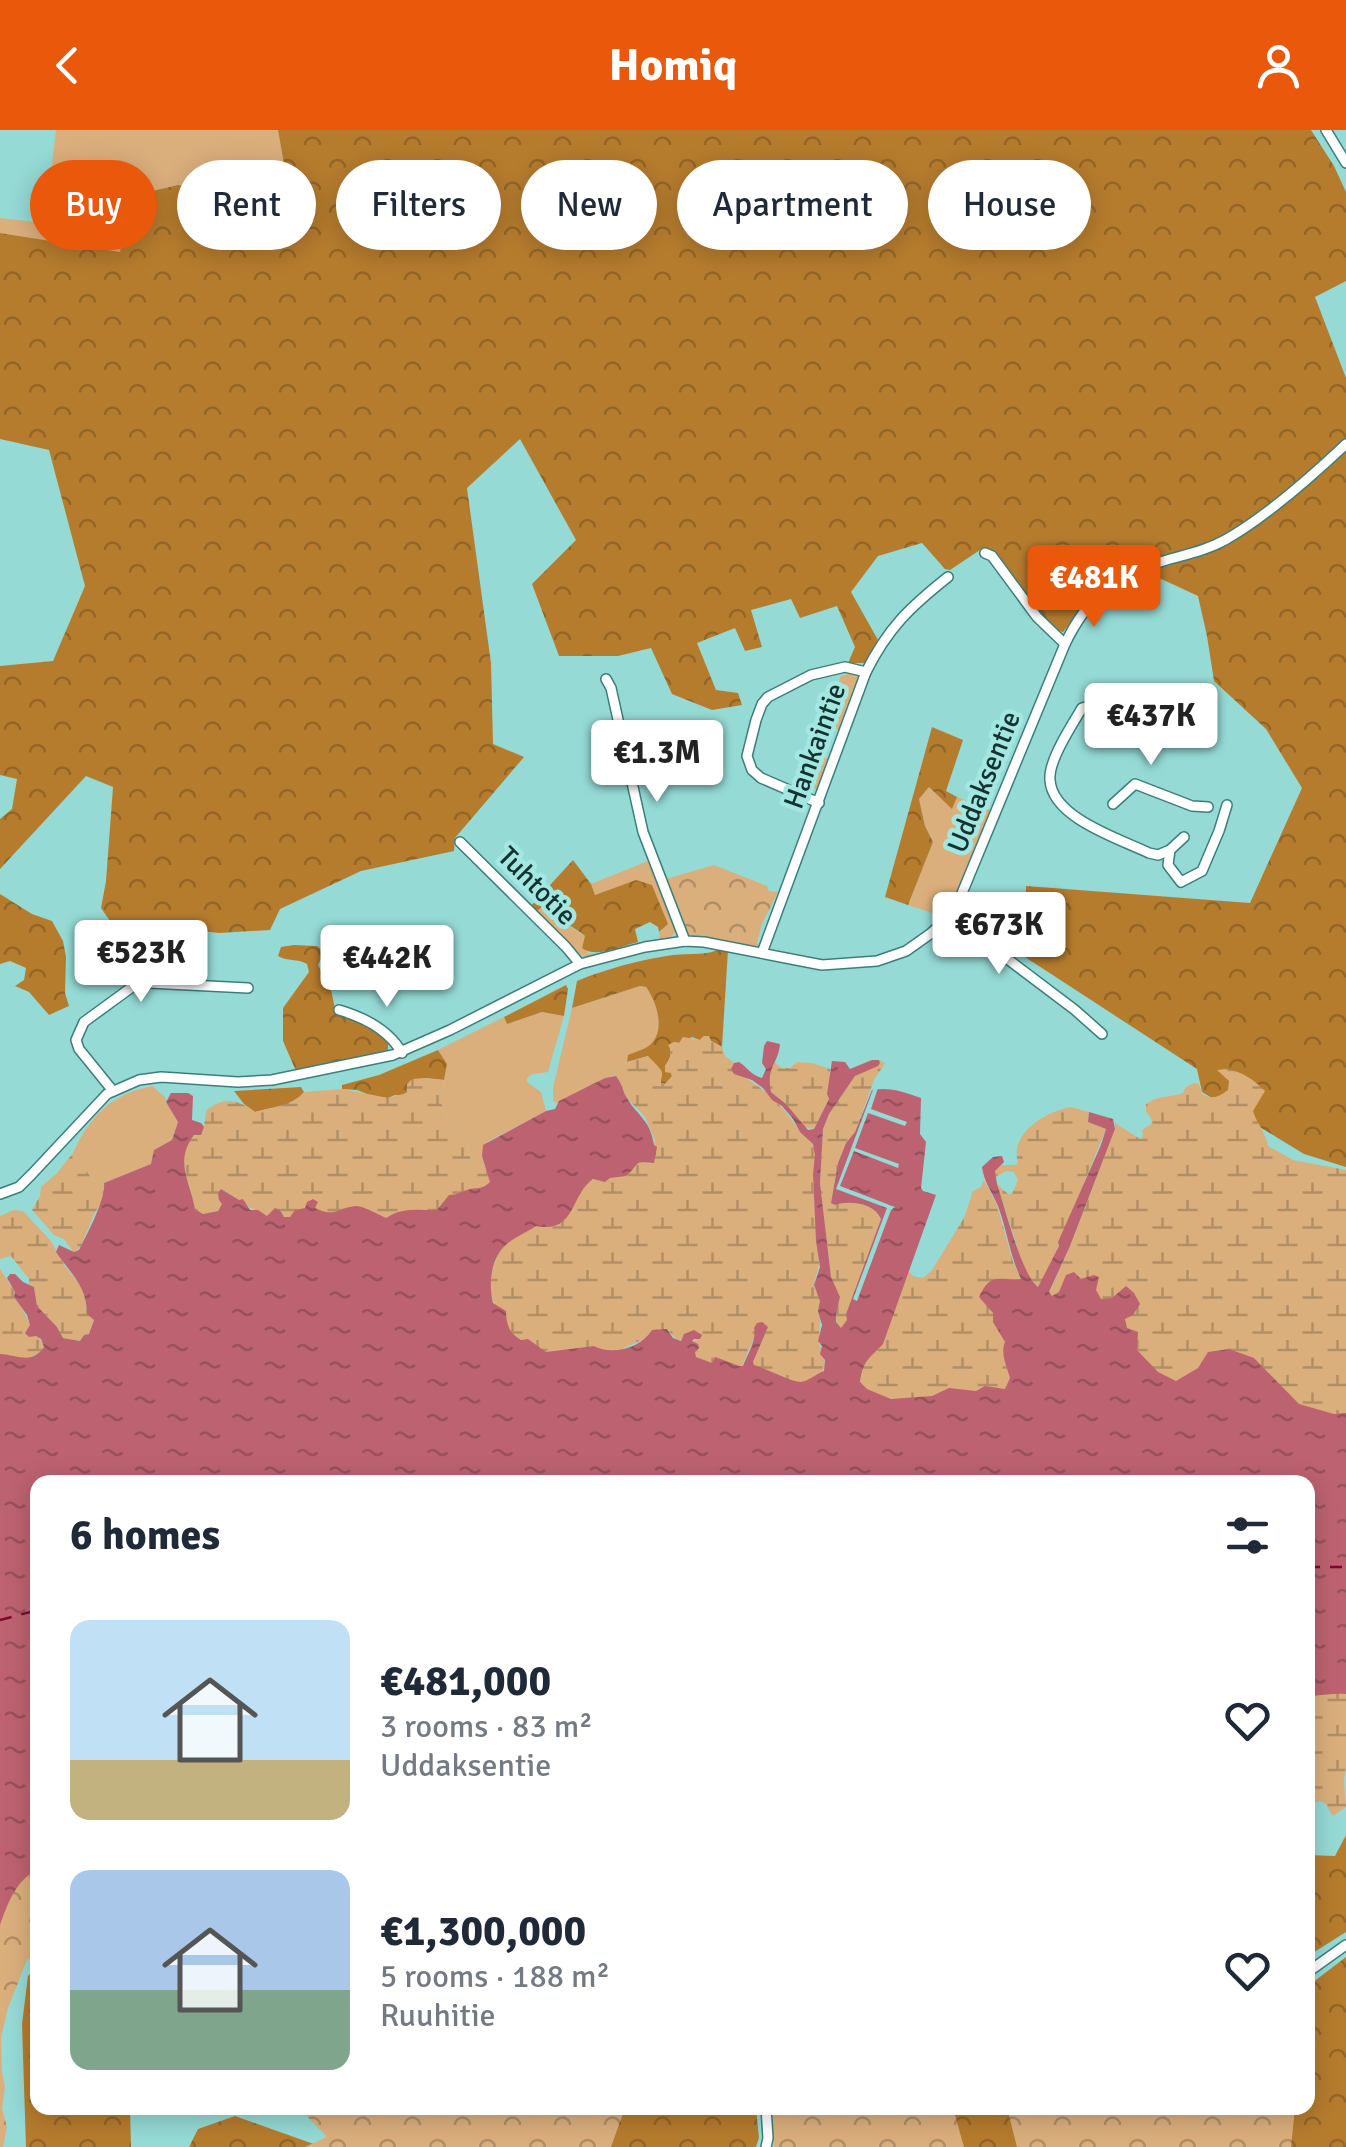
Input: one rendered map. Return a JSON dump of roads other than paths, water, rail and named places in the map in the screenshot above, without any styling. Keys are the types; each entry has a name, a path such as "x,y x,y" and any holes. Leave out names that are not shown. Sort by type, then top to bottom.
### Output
{"street":[{"path":"1326,130 1346,163"},
{"name":"Uddaksentie","path":"1,1196 32,1174 100,1100 113,1091 151,1078 272,1080 402,1052 580,964 686,941 830,966 878,961 906,952 950,916 960,898 1065,644 1100,591 1136,570 1201,551 1234,535 1346,444"},
{"path":"986,553 1045,626 1065,644"},
{"name":"Hankaintie","path":"762,954 866,672 901,616 948,577"},
{"path":"820,803 761,778 752,770 747,756 762,704 768,697 824,671 846,668 866,672"},
{"path":"606,680 643,832 686,941"},
{"path":"1115,706 1100,703 1082,708 1058,751 1049,778 1052,788 1063,808 1076,818 1149,853 1158,855 1170,850 1184,837"},
{"path":"1113,804 1135,784 1192,806 1208,806"},
{"path":"1170,850 1168,865 1180,882 1202,871 1220,831 1226,805"},
{"name":"Tuhtotie","path":"460,842 580,964"},
{"path":"950,916 1102,1034"},
{"path":"113,1091 79,1050 76,1040 84,1022 132,986 149,983 248,988"},
{"path":"339,1010 376,1026 402,1052"},
{"path":"1315,1967 1346,1945"},
{"path":"766,2115 766,2147"}],"water":[{"path":"767,1041 780,1044 770,1076 771,1092 808,1130 814,1129 829,1099 832,1061 845,1062 850,1069 872,1060 880,1063 855,1076 823,1129 820,1183 831,1277 840,1297 836,1322 841,1328 881,1219 873,1209 861,1204 831,1203 838,1163 872,1090 891,1090 921,1098 920,1134 926,1142 921,1188 936,1195 883,1344 865,1364 860,1382 891,1399 932,1396 949,1388 1005,1389 1010,1378 1005,1342 993,1322 993,1313 979,1297 992,1280 1021,1279 982,1167 993,1157 1002,1156 1004,1162 995,1171 997,1184 1020,1256 1038,1287 1059,1246 1106,1129 1088,1122 1089,1112 1113,1119 1115,1129 1049,1292 1052,1296 1059,1292 1066,1275 1074,1272 1081,1279 1099,1277 1096,1290 1101,1299 1112,1298 1126,1286 1140,1304 1125,1319 1127,1328 1138,1332 1137,1350 1158,1372 1176,1381 1198,1368 1208,1352 1229,1349 1254,1358 1299,1404 1334,1414 1346,1413 1346,1694 1315,1696 1315,1475 30,1475 30,1874 18,1886 0,1925 0,1354 24,1358 34,1356 44,1347 41,1339 25,1333 30,1325 14,1297 7,1278 10,1274 34,1287 37,1306 63,1338 80,1341 89,1334 94,1320 87,1314 77,1281 56,1252 59,1245 74,1252 79,1250 99,1207 104,1183 151,1164 154,1150 172,1140 178,1122 166,1102 171,1093 193,1096 192,1120 204,1127 201,1135 194,1135 188,1145 184,1163 195,1209 203,1214 218,1211 222,1204 218,1194 221,1189 243,1199 250,1210 267,1216 275,1208 284,1217 290,1217 313,1199 318,1202 315,1208 322,1211 359,1206 386,1218 404,1211 437,1210 449,1195 484,1186 490,1182 482,1156 483,1145 555,1109 559,1101 616,1076 650,1129 657,1147 654,1163 640,1163 626,1176 605,1182 593,1179 566,1219 549,1227 536,1226 502,1248 492,1270 493,1303 506,1311 514,1334 546,1352 594,1346 609,1350 626,1348 641,1342 652,1330 667,1329 681,1341 684,1334 694,1330 702,1335 692,1341 699,1348 696,1357 712,1363 715,1357 739,1366 743,1366 751,1347 754,1328 762,1322 768,1327 754,1365 801,1382 824,1371 825,1360 818,1341 822,1325 814,1285 820,1267 815,1155 813,1144 782,1106 752,1080 734,1074 731,1069 739,1062 762,1078 766,1069 762,1063"}]}
